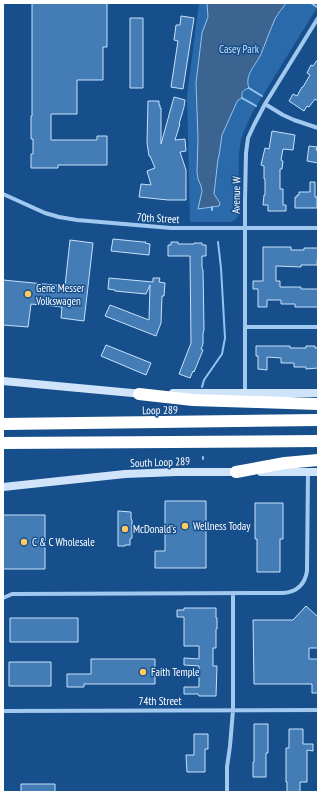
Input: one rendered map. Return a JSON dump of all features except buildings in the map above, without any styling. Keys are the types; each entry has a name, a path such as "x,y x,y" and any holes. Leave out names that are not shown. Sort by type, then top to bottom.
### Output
{"highway":[{"path":"139,394 193,400 318,404"},
{"name":"Loop 289","path":"3,424 318,420"},
{"path":"3,443 318,441"},
{"path":"236,472 285,463 318,460"}],"main road":[{"path":"3,381 139,394 194,392 318,393"},
{"name":"South Loop 289","path":"3,487 125,474 178,472 318,472"}],"street":[{"name":"Avenue W","path":"245,392 245,228 246,153 248,138 264,104 318,18"},
{"path":"264,104 283,116 318,128"},
{"name":"70th Street","path":"3,194 45,213 77,220 171,228 318,228"},
{"path":"245,327 318,327"},
{"path":"3,598 17,594 283,594 293,591 300,586 305,579 307,571 308,472"},
{"path":"227,792 227,767 233,710 233,594"},
{"name":"74th Street","path":"3,711 318,710"}],"green space":[{"name":"Casey Park","path":"199,3 318,3 318,6 252,113 244,131 241,139 239,154 238,216 231,222 190,222 187,96"}],"shaded area":[{"path":"207,3 286,3 275,19 261,54 249,74 249,88 243,92 242,98 238,100 222,135 214,194 220,203 219,206 198,209 202,191 197,172 198,138 196,83 202,33 208,17"}],"waterway":[{"path":"311,3 317,7"},
{"path":"249,88 262,96"},
{"path":"242,98 256,106"},
{"path":"202,387 204,380 222,354 225,338 218,242"}],"place":[{"name":"Gene Messer Volkswagen","path":"28,294"},
{"name":"Wellness Today","path":"185,526"},
{"name":"McDonald's","path":"125,529"},
{"name":"C & C Wholesale","path":"24,542"},
{"name":"Faith Temple","path":"143,672"}]}
